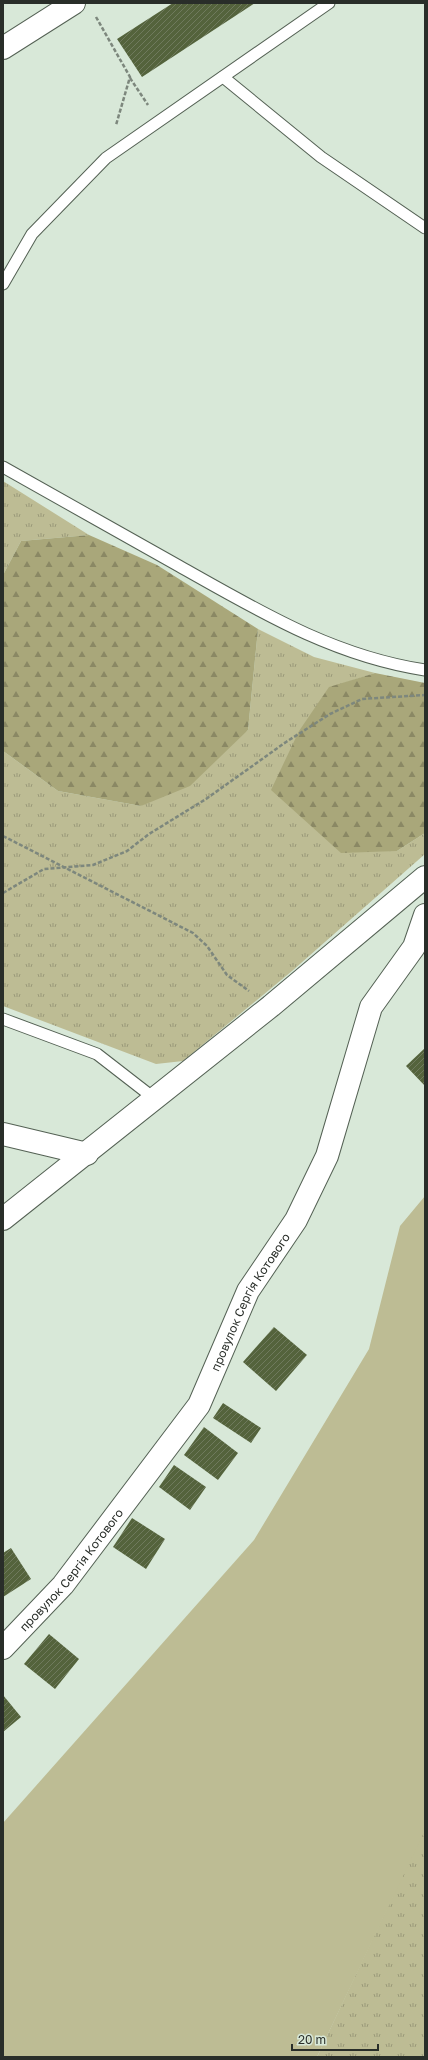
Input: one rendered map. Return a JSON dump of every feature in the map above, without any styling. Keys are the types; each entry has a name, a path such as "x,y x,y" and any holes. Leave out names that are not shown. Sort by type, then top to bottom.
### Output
{"street":[{"path":"3,48 74,3"},
{"path":"3,1219 87,1154 271,1006 425,877"},
{"name":"провулок Сергія Котового","path":"3,1648 63,1584 199,1404 248,1291 296,1220 327,1156 371,1007 414,947 425,915"},
{"path":"3,1134 87,1154"}],"lane":[{"path":"3,284 32,234 106,158 330,3"},
{"path":"223,76 322,158 425,228"},
{"path":"3,467 248,605 316,639 394,665 425,670"},
{"path":"3,1019 97,1054 155,1099"}],"path":[{"path":"95,16 130,78 158,121"},
{"path":"106,158 130,78"},
{"path":"3,893 44,869 93,865 127,850 149,834 206,799 286,742 330,714 362,700 425,696"},
{"path":"3,836 28,851 67,867 193,932 207,946 227,975 271,1006"}],"green space":[{"path":"3,481 89,535 21,541 3,575"},
{"path":"89,535 157,565 258,629 248,730 190,786 141,806 58,791 3,751 3,575 21,541"},
{"path":"258,629 314,657 375,673 329,688 397,851 425,833 425,854 292,971 183,1061 156,1064 3,1006 3,751 58,791 141,806 248,730"},
{"path":"375,673 425,683 425,833 397,851 341,853 271,790 299,731 329,687"},
{"path":"425,1196 425,1830 317,2057 3,2057 3,1823 254,1540 369,1349 400,1226"},
{"path":"425,1830 425,2057 317,2057 421,1836"}],"building":[{"path":"173,3 255,3 142,77 117,39"},
{"path":"425,1048 425,1086 406,1066"},
{"path":"274,1327 307,1355 276,1391 243,1362"},
{"path":"223,1403 261,1428 251,1443 213,1418"},
{"path":"204,1427 238,1453 218,1480 184,1455"},
{"path":"174,1465 206,1487 190,1510 159,1487"},
{"path":"132,1518 165,1539 146,1569 113,1547"},
{"path":"11,1548 31,1579 3,1597 3,1553"},
{"path":"49,1634 79,1659 55,1689 24,1664"},
{"path":"3,1695 21,1717 3,1732"}]}
